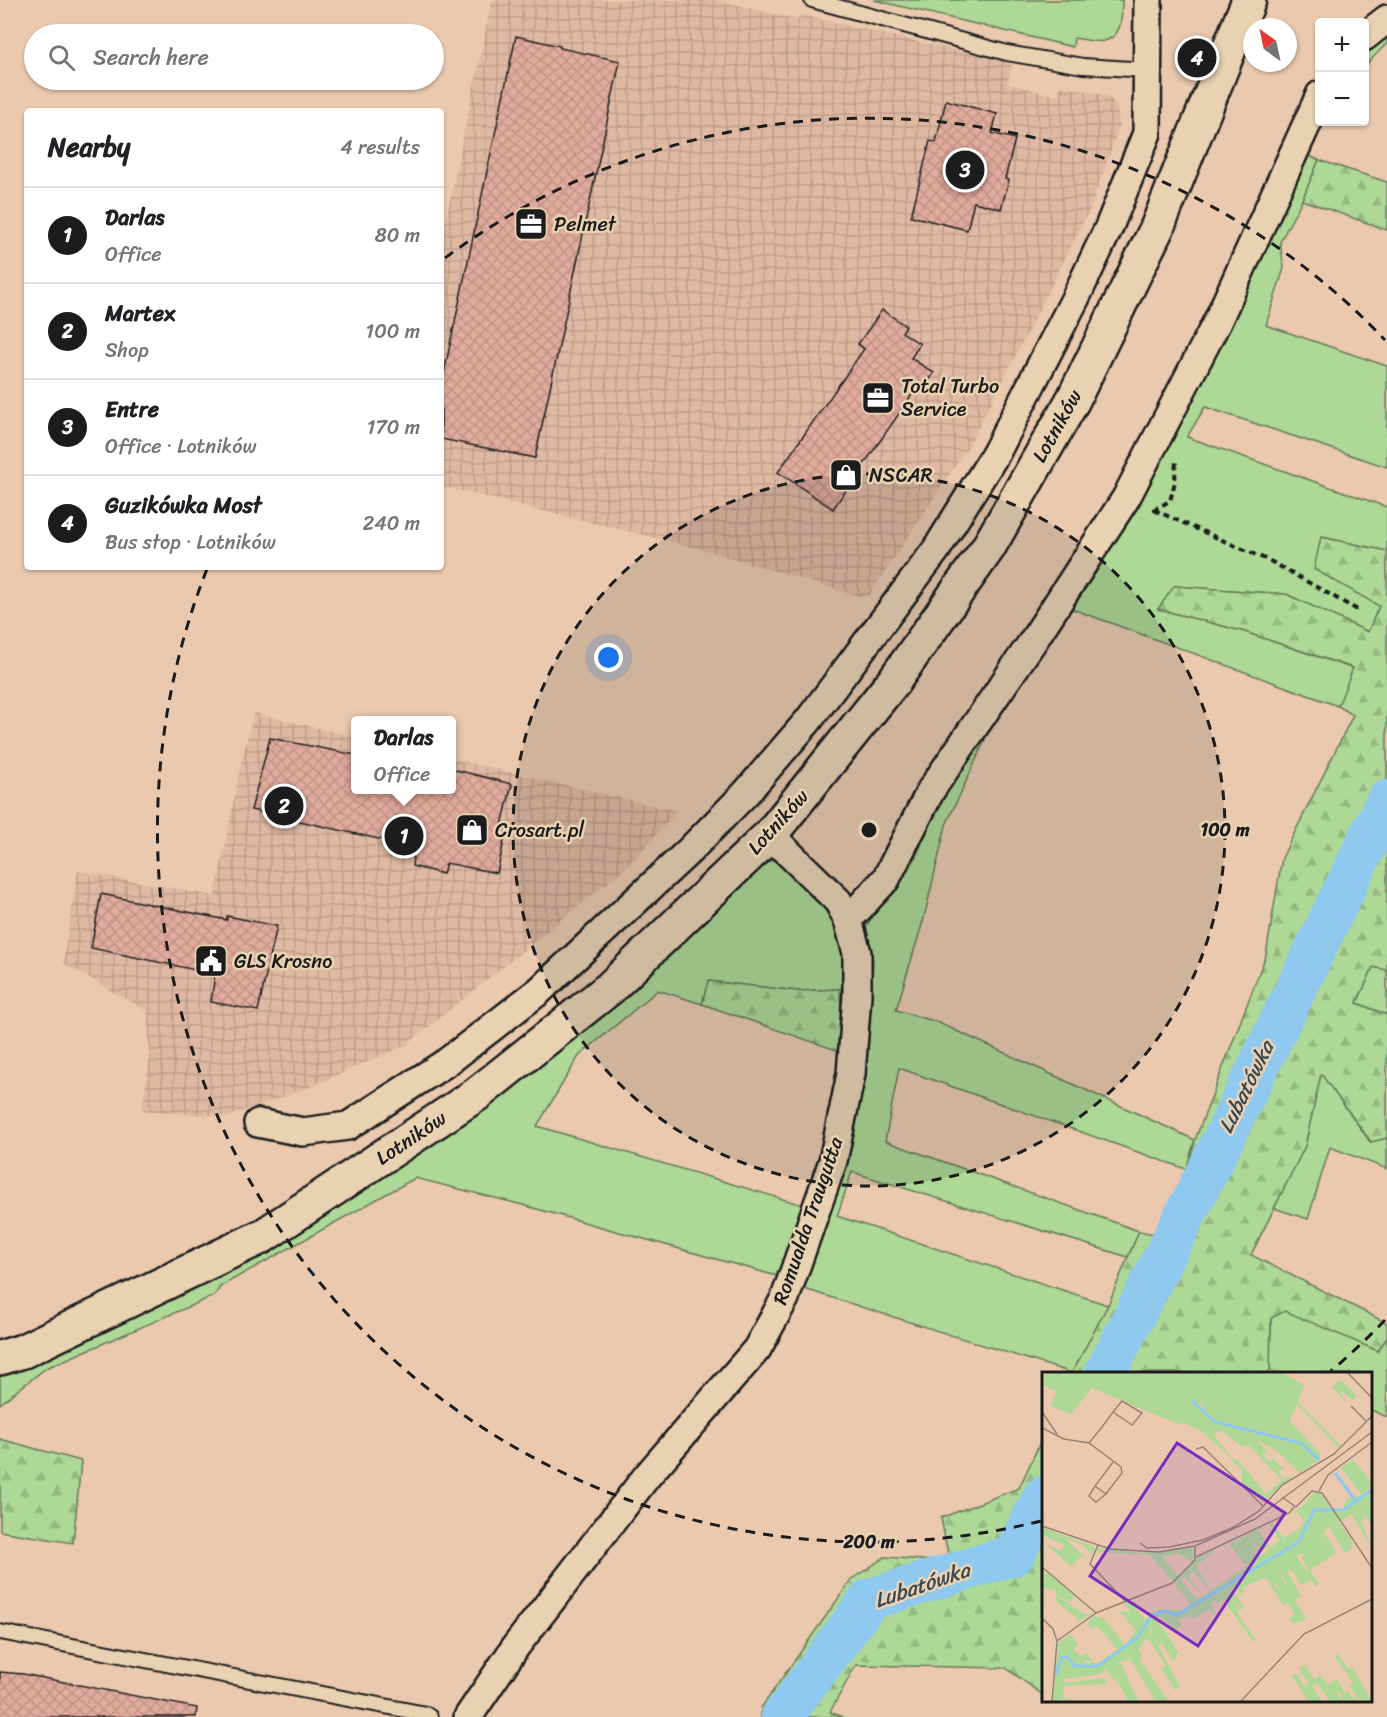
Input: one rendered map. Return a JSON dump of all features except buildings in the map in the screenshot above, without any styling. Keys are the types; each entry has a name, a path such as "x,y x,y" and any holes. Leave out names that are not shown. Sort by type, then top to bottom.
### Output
{"street":[{"path":"258,1124 303,1132 348,1126 447,1062 539,991 688,851 746,793 808,721 936,550 1009,430 1109,226 1147,133 1148,0"},
{"name":"Lotników","path":"0,1358 22,1351 262,1236 477,1094 610,988 770,835 894,681 994,538 1073,400 1157,228 1249,0"},
{"path":"1369,34 1387,19"},
{"path":"848,920 886,879 931,790 1033,641 1126,498 1218,320 1315,107"},
{"name":"Romualda Traugutta","path":"468,1717 516,1646 647,1476 757,1349 785,1298 833,1161 851,1074 857,994 857,953 848,920 838,901 770,835"}],"lane":[{"path":"812,0 1007,52 1083,66 1148,70"},
{"path":"0,1632 426,1714 430,1717"}],"path":[{"path":"1126,498 1272,562 1361,612"}],"shaded area":[{"path":"492,0 716,0 798,20 800,15 1012,63 1008,84 1058,96 1061,86 1102,94 1111,99 1117,108 1120,124 1092,205 969,445 869,596 861,597 705,550 444,487 444,229"},
{"path":"254,713 351,736 351,794 456,794 456,760 677,811 628,866 406,1045 312,1086 227,1117 142,1110 150,1057 147,1011 63,963 78,871 215,896 242,759"}],"green space":[{"path":"874,0 1122,0 1122,12 1118,30 1110,39 1097,42 1074,38 1073,47"},
{"path":"1387,29 1387,43 1369,62 1369,46"},
{"path":"1318,126 1321,126 1309,156 1319,160 1302,200 1280,242 1284,268 1266,325 1387,366 1387,467 1205,407 1187,437 1387,507 1387,551 1322,537 1379,606 1368,632 1286,594 1175,586 1158,609 1242,631 1354,669 1338,706 1067,607"},
{"path":"1319,160 1387,182 1387,230 1302,200"},
{"path":"1321,537 1387,551 1387,970 1373,967 1357,1003 1387,1015 1387,1138 1371,1142 1321,1074 1305,1146 1251,1255 1387,1323 1387,1337 1378,1351 1285,1311 1271,1318 1270,1370 1268,1372 1073,1372 1108,1305 1139,1231 1159,1235 1181,1192 1195,1140 1266,955 1282,858 1353,715 1338,706 1353,668 1242,631 1158,609 1174,586 1286,594 1368,632 1379,606 1314,569"},
{"path":"979,736 985,740 946,825 924,918 896,1010 937,1022 1195,1140 1186,1169 899,1068 885,1141 1139,1231 1128,1257 852,1172 837,1216 1108,1305 1073,1372 801,1288 852,1130 869,1023 873,961 866,926 914,861 952,775"},
{"path":"767,858 785,865 826,903 845,952 848,992 840,989 797,991 709,981 702,1004 658,990 579,1056 537,1126 806,1206 784,1278 519,1204 415,1178 221,1286 214,1296 46,1368 0,1404 0,1373 436,1139 639,984"},
{"path":"1373,967 1387,970 1387,1015 1357,1003"},
{"path":"708,981 797,991 840,989 842,1052 702,1004"},
{"path":"1321,1073 1370,1142 1387,1138 1387,1169 1330,1147 1308,1219 1274,1208 1305,1146"},
{"path":"1285,1310 1378,1351 1387,1337 1387,1417 1372,1410 1372,1372 1274,1372 1270,1370 1271,1318"},
{"path":"1042,1438 1042,1694 1006,1668 856,1665 830,1712 843,1717 761,1717 761,1708 852,1579 885,1557 935,1561 948,1554 941,1518 1019,1488"},
{"path":"0,1439 81,1461 73,1543 0,1531"}],"waterway":[{"name":"Lubatówka","path":"1106,1372 1220,1146 1387,801"},
{"name":"Lubatówka","path":"782,1717 870,1599 1014,1555 1042,1500"}],"place":[{"name":"Guzikówka Most","path":"1197,58"},
{"name":"Entre","path":"965,170"},
{"name":"Pelmet","path":"531,224"},
{"name":"Total Turbo Service","path":"878,398"},
{"name":"NSCAR","path":"846,475"},
{"name":"Martex","path":"284,806"},
{"name":"Crosart.pl","path":"472,830"},
{"name":"Darlas","path":"404,836"},
{"name":"GLS Krosno","path":"211,961"}]}
